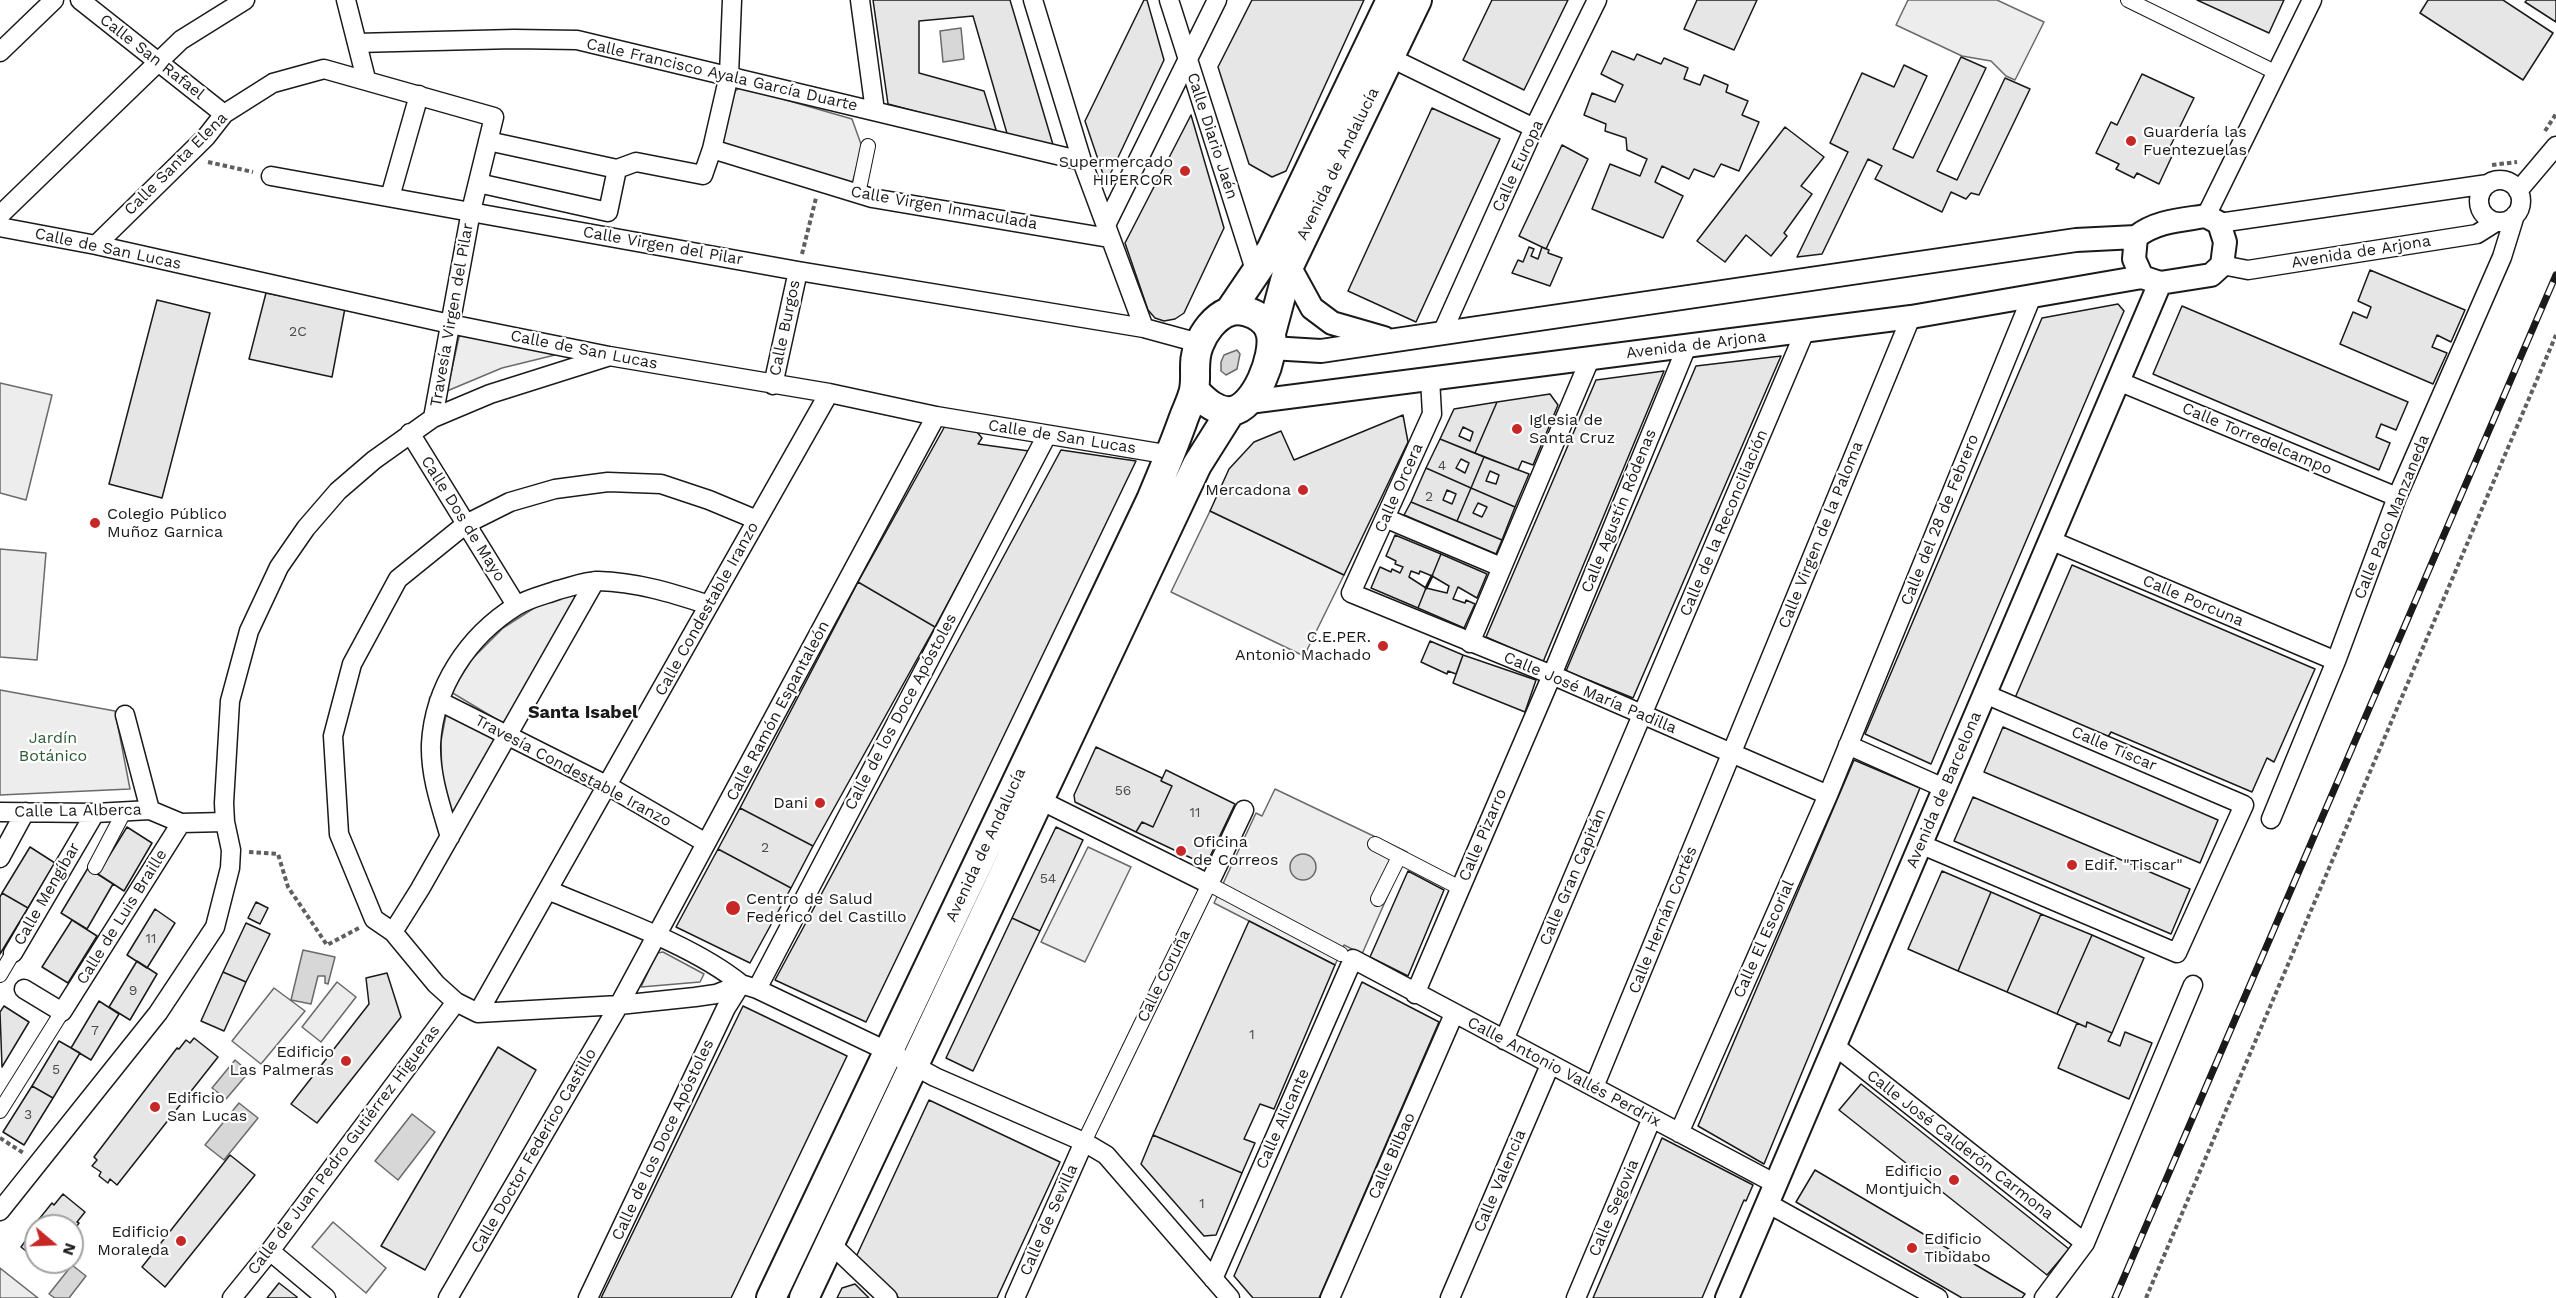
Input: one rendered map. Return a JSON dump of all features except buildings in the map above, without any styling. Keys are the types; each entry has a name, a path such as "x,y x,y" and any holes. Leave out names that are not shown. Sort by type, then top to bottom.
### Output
{"main road":[{"name":"Avenida de Andalucía","path":"1229,312 1271,250 1391,0"},
{"name":"Avenida de Andalucía","path":"1271,340 1289,266 1417,0"},
{"path":"1247,311 1261,318 1271,340 1266,369 1240,407 1210,406 1194,390 1193,361 1199,343 1211,324 1229,312 1247,311"},
{"name":"Avenida de Andalucía","path":"771,1298 1171,455 1194,390"},
{"name":"Avenida de Andalucía","path":"804,1298 1197,465 1240,407"}],"street":[{"path":"0,52 54,0"},
{"name":"Calle San Rafael","path":"80,0 224,114"},
{"path":"0,215 181,40 245,0"},
{"path":"346,0 366,79"},
{"path":"489,141 617,169 636,162 703,175 712,149 729,75 732,0"},
{"path":"860,0 875,111"},
{"path":"1033,0 1082,161 1144,328"},
{"name":"Calle Diario Jaén","path":"1169,0 1256,273"},
{"path":"1107,232 1175,89 1187,57 1217,0"},
{"name":"Calle Europa","path":"1442,333 1534,128 1597,0"},
{"path":"2128,0 2277,73"},
{"path":"2212,220 2312,0"},
{"name":"Calle Francisco Ayala García Duarte","path":"357,43 514,39 578,40 1082,161"},
{"path":"1389,57 1534,128"},
{"name":"Calle Santa Elena","path":"96,245 184,156 206,137 224,114 273,83 324,69 494,117 489,141"},
{"path":"390,197 419,95"},
{"name":"Travesía Virgen del Pilar","path":"433,418 471,211 489,141"},
{"path":"2518,191 2542,165 2548,142"},
{"path":"858,194 868,147"},
{"name":"Calle Virgen Inmaculada","path":"712,149 858,194 1107,232"},
{"path":"478,183 608,212 617,169"},
{"path":"1271,340 1321,351 2076,240 2136,237 2147,228 2162,223 2212,220 2489,175 2504,181 2518,191 2520,203 2515,215 2505,221 2496,222 2483,214 2479,204 2481,192 2489,175"},
{"name":"Calle Virgen del Pilar","path":"271,176 798,271 1144,328 1199,343"},
{"name":"Calle Paco Manzaneda","path":"2271,819 2336,661 2397,497 2502,257 2515,215"},
{"path":"2136,237 2134,259 2151,280 2211,275 2222,265 2225,242 2212,220"},
{"name":"Avenida de Arjona","path":"2222,265 2248,270 2466,236 2477,234 2496,222"},
{"name":"Calle de San Lucas","path":"0,227 96,245 450,324 609,356 829,393 936,416 1171,455"},
{"path":"1289,266 1312,308 1332,323 1391,340"},
{"name":"Calle Burgos","path":"773,385 798,271"},
{"name":"Avenida de Arjona","path":"1240,407 1430,379 1911,317 2032,296 2151,280"},
{"name":"Avenida de Barcelona","path":"1727,1298 1920,844 1946,789 2118,381 2151,280"},
{"name":"Calle del 28 de Febrero","path":"1848,745 2032,296"},
{"name":"Calle Virgen de la Paloma","path":"1732,753 1911,317"},
{"name":"Calle de la Reconciliación","path":"1643,714 1805,331"},
{"name":"Calle Agustín Ródenas","path":"1552,675 1687,346"},
{"path":"0,1211 158,1014 215,927 230,868 231,850 225,822 230,701 249,631 279,567 306,528 338,491 410,433 433,418 490,394 609,356"},
{"path":"1470,644 1590,359"},
{"name":"Calle Orcera","path":"1351,593 1432,414 1430,379"},
{"name":"Calle Torredelcampo","path":"2118,381 2397,497"},
{"name":"Calle Condestable Iranzo","path":"478,1013 829,393"},
{"name":"Calle Ramón Espantaleón","path":"619,1005 936,416"},
{"name":"Calle Dos de Mayo","path":"410,433 516,606"},
{"name":"Calle de los Doce Apóstoles","path":"588,1298 726,1008 749,987 1047,435"},
{"path":"749,987 716,994 619,1005 478,1013 456,1002 435,984 393,932 374,919 339,834 333,735 352,664 398,579 466,524 510,502 555,489 608,482 661,484 709,500 757,520"},
{"path":"1385,518 1501,567"},
{"name":"Calle Porcuna","path":"2050,540 2336,661"},
{"path":"450,837 433,768 432,738 439,701 462,655 484,632 516,606 532,598 595,581 650,586 709,605"},
{"path":"393,932 450,837 595,581"},
{"name":"Calle José María Padilla","path":"1351,593 1470,644 1552,675 1828,795"},
{"name":"Calle Pizarro","path":"1415,994 1552,675"},
{"name":"Calle Tíscar","path":"1920,844 2178,952 2244,805 1985,694"},
{"name":"Travesía Condestable Iranzo","path":"439,701 608,786 706,843"},
{"name":"Calle Gran Capitán","path":"1504,1040 1643,714"},
{"path":"125,715 150,810"},
{"path":"1848,745 1946,789"},
{"name":"Calle El Escorial","path":"1679,1133 1848,745"},
{"name":"Calle Hernán Cortés","path":"1594,1087 1732,753"},
{"path":"1040,800 1209,884"},
{"path":"95,867 125,810"},
{"name":"Calle La Alberca","path":"0,812 95,813 150,810 182,823 225,822"},
{"name":"Calle Coruña","path":"1084,1142 1244,810"},
{"path":"0,858 25,812"},
{"name":"Calle Mengíbar","path":"0,975 95,813"},
{"name":"Calle de Luis Braille","path":"0,1111 182,823"},
{"path":"1375,844 1460,888"},
{"path":"1378,899 1399,857"},
{"name":"Calle Antonio Vallés Perdrix","path":"1209,884 1679,1133 1938,1298"},
{"path":"548,891 656,937 723,969 749,987 889,1052 935,1077 1084,1142 1106,1155 1221,1291"},
{"name":"Calle Alicante","path":"1221,1291 1347,957"},
{"path":"2044,1298 2085,1243 2193,985"},
{"path":"24,989 62,1012"},
{"name":"Calle de Juan Pedro Gutiérrez Higueras","path":"232,1298 270,1251 456,1002"},
{"name":"Calle Doctor Federico Castillo","path":"448,1298 619,1005"},
{"name":"Calle Bilbao","path":"1330,1298 1454,1014"},
{"name":"Calle José Calderón Carmona","path":"1835,1046 2085,1243"},
{"name":"Calle Valencia","path":"1450,1298 1550,1065"},
{"name":"Calle Segovia","path":"1576,1298 1652,1118"},
{"name":"Calle de Sevilla","path":"1015,1298 1084,1142"},
{"path":"830,1243 888,1298"},
{"path":"270,1251 326,1298"}],"path":[{"path":"2548,142 2556,114"},
{"path":"184,156 271,176"},
{"path":"2489,175 2524,161"},
{"path":"798,271 820,182"},
{"path":"2146,1298 2556,335"},
{"path":"231,850 279,854 288,887 327,945 374,919"},
{"path":"0,1138 26,1155"}],"shaded area":[{"path":"1908,0 1997,0 2044,22 2015,80 2006,76 1991,61 1962,56 1896,25"},
{"path":"961,28 964,59 943,62 940,31"},
{"path":"741,87 852,119 862,147 852,184 719,147 731,94"},
{"path":"463,334 556,353 502,368 447,391 459,337"},
{"path":"1237,350 1240,354 1237,369 1226,375 1221,371 1224,355"},
{"path":"0,383 52,395 26,500 0,493"},
{"path":"1210,511 1344,575 1304,656 1171,592"},
{"path":"0,549 46,553 37,660 0,657"},
{"path":"591,588 516,720 501,722 451,692 472,659 503,628 542,603"},
{"name":"Jardín Botánico","path":"0,690 115,711 130,789 0,795"},
{"path":"459,712 507,737 454,818 447,807 442,785 441,741 446,715"},
{"path":"1275,789 1407,852 1362,954 1344,945 1335,965 1214,903 1256,813 1262,816"},
{"path":"1088,847 1131,867 1085,962 1041,942"},
{"path":"1303,854 1312,858 1316,867 1312,876 1303,880 1294,876 1290,867 1294,858"},
{"path":"303,950 335,957 328,984 325,983 325,976 318,976 311,1004 291,1000"},
{"path":"663,952 704,974 700,982 641,987 657,953"},
{"path":"337,982 356,997 321,1042 302,1027"},
{"path":"274,988 305,1011 261,1064 232,1041"},
{"path":"235,1060 249,1072 226,1099 212,1088"},
{"path":"239,1103 258,1118 224,1160 205,1145"},
{"path":"412,1114 435,1132 398,1180 375,1161"},
{"path":"333,1222 386,1268 366,1293 312,1247"},
{"path":"0,1268 38,1298 0,1298"},
{"path":"65,1274 86,1276 69,1298 55,1298 49,1294"}],"railway":[{"path":"2115,1298 2556,275"}],"wall":[{"path":"1426,588 1432,576"}],"place":[{"name":"Guardería las Fuentezuelas","path":"2131,141"},
{"name":"Supermercado HIPERCOR","path":"1185,171"},
{"name":"Iglesia de Santa Cruz","path":"1517,429"},
{"name":"Mercadona","path":"1303,490"},
{"name":"Colegio Público Muñoz Garnica","path":"95,523"},
{"name":"C.E.PER. Antonio Machado","path":"1383,646"},
{"name":"Dani","path":"820,803"},
{"name":"Oficina de Correos","path":"1181,851"},
{"name":"Edif. \"Tiscar\"","path":"2072,865"},
{"name":"Centro de Salud Federico del Castillo","path":"733,908"},
{"name":"Edificio Las Palmeras","path":"346,1061"},
{"name":"Edificio San Lucas","path":"155,1107"},
{"name":"Edificio Montjuich","path":"1954,1180"},
{"name":"Edificio Moraleda","path":"181,1241"},
{"name":"Edificio Tibidabo","path":"1912,1248"}],"district":[{"name":"Santa Isabel","path":"583,713"}]}
